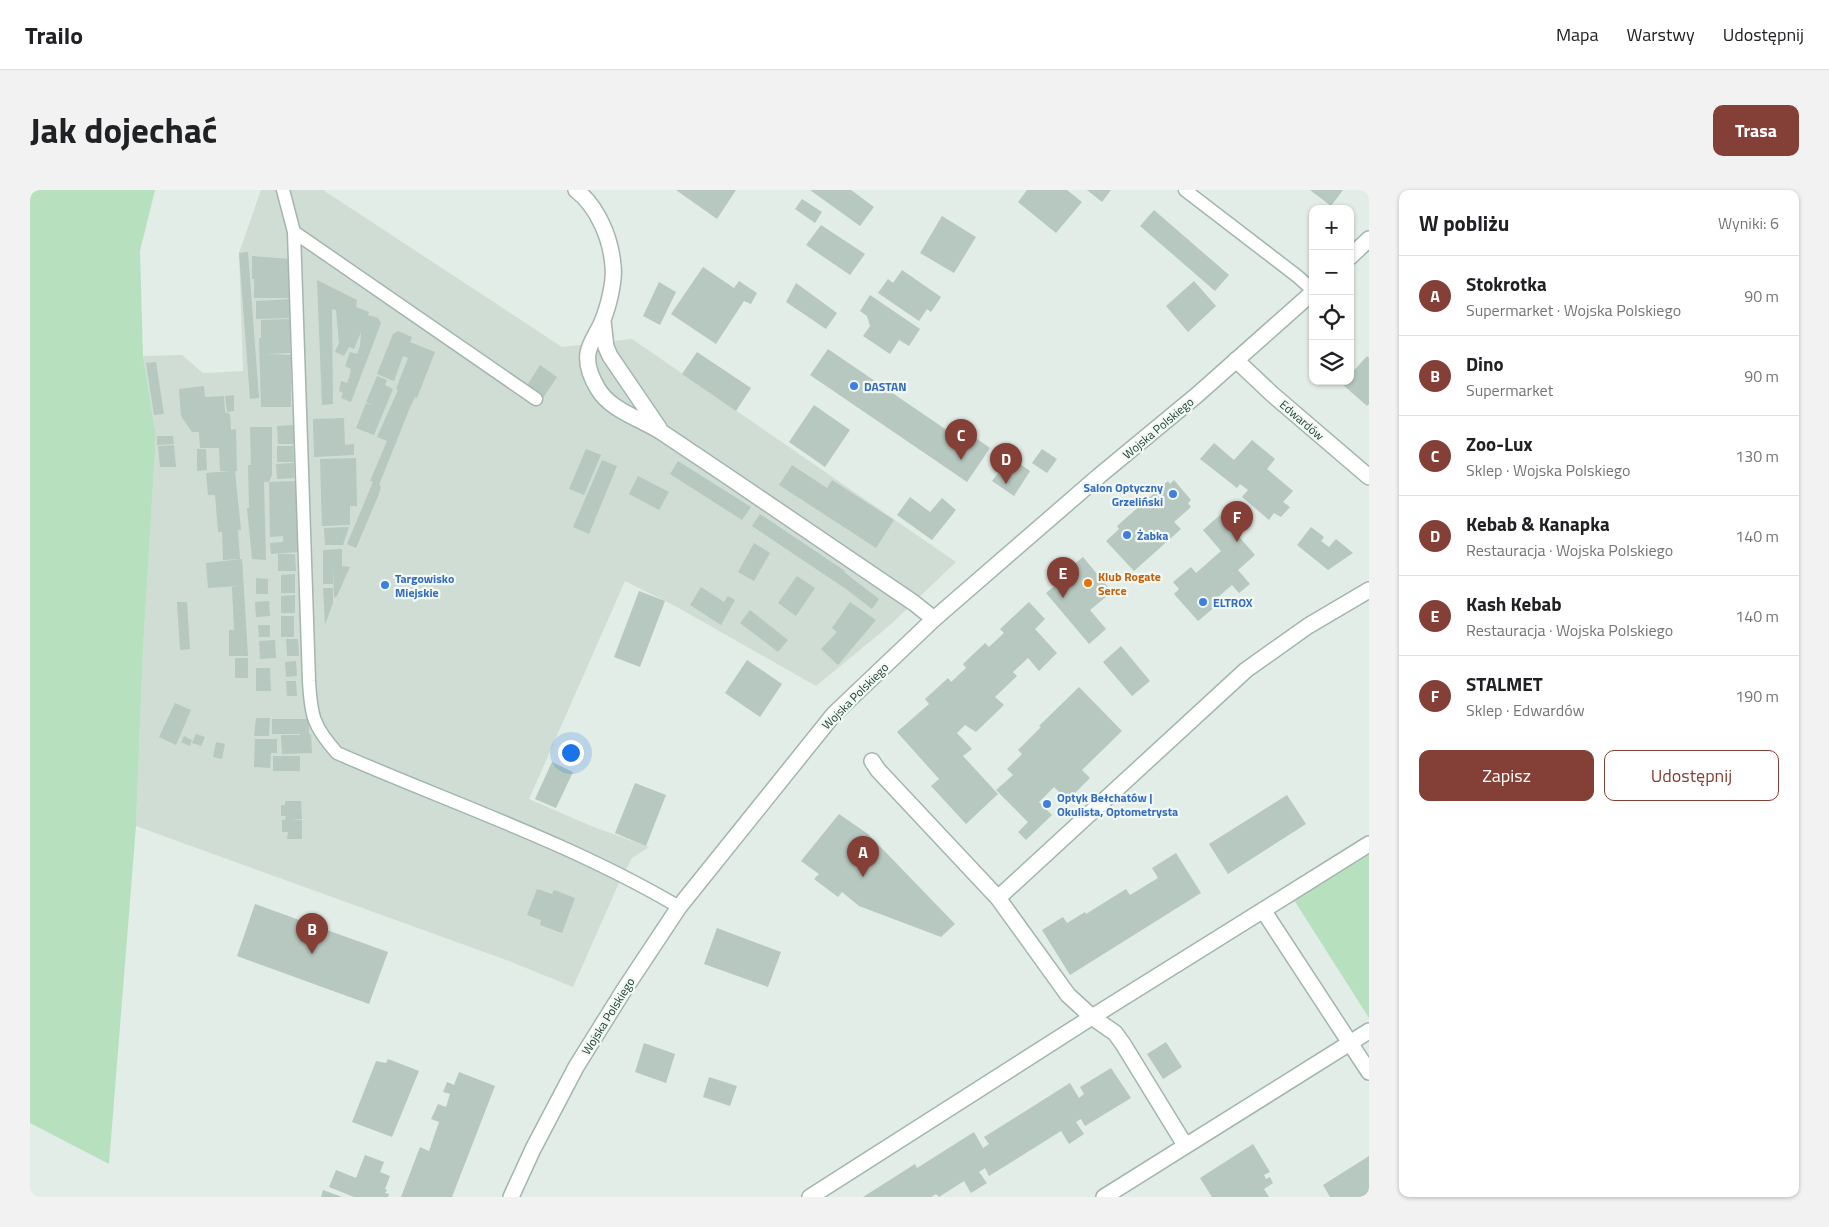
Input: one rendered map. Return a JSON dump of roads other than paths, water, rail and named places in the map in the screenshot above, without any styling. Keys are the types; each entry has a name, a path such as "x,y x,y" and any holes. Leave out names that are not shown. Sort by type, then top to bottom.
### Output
{"street":[{"path":"576,190 593,209 602,224 614,268 602,321 588,352 589,368 598,389 616,407 662,432 906,597 934,619"},
{"path":"1354,253 1369,239"},
{"name":"Wojska Polskiego","path":"511,1197 533,1149 576,1067 679,907 834,714 934,619 1236,360 1309,295"},
{"path":"602,321 606,347 610,356 662,432"},
{"name":"Edwardów","path":"1236,360 1272,394 1369,477"},
{"path":"998,898 1246,670 1308,626 1369,590"},
{"path":"872,761 878,770 998,898 1068,995 1092,1017 1115,1033 1185,1145"},
{"path":"810,1197 1092,1017 1369,844"},
{"path":"1263,910 1369,1072"},
{"path":"1104,1197 1369,1031"}],"lane":[{"path":"283,190 294,232 311,712 322,736 337,753 525,832 641,885 679,907"},
{"path":"1185,190 1309,287"},
{"path":"294,232 536,399"}],"place":[{"name":"DASTAN","path":"854,386"},
{"name":"Zoo-Lux","path":"961,460"},
{"name":"Kebab & Kanapka","path":"1006,484"},
{"name":"Salon Optyczny Grzeliński","path":"1173,494"},
{"name":"Żabka","path":"1127,535"},
{"name":"STALMET","path":"1237,542"},
{"name":"Klub Rogate Serce","path":"1088,583"},
{"name":"Targowisko Miejskie","path":"385,585"},
{"name":"Kash Kebab","path":"1063,598"},
{"name":"ELTROX","path":"1203,602"},
{"name":"Optyk Bełchatów | Okulista, Optometrysta","path":"1047,804"},
{"name":"Stokrotka","path":"863,877"},
{"name":"Dino","path":"312,954"}]}
